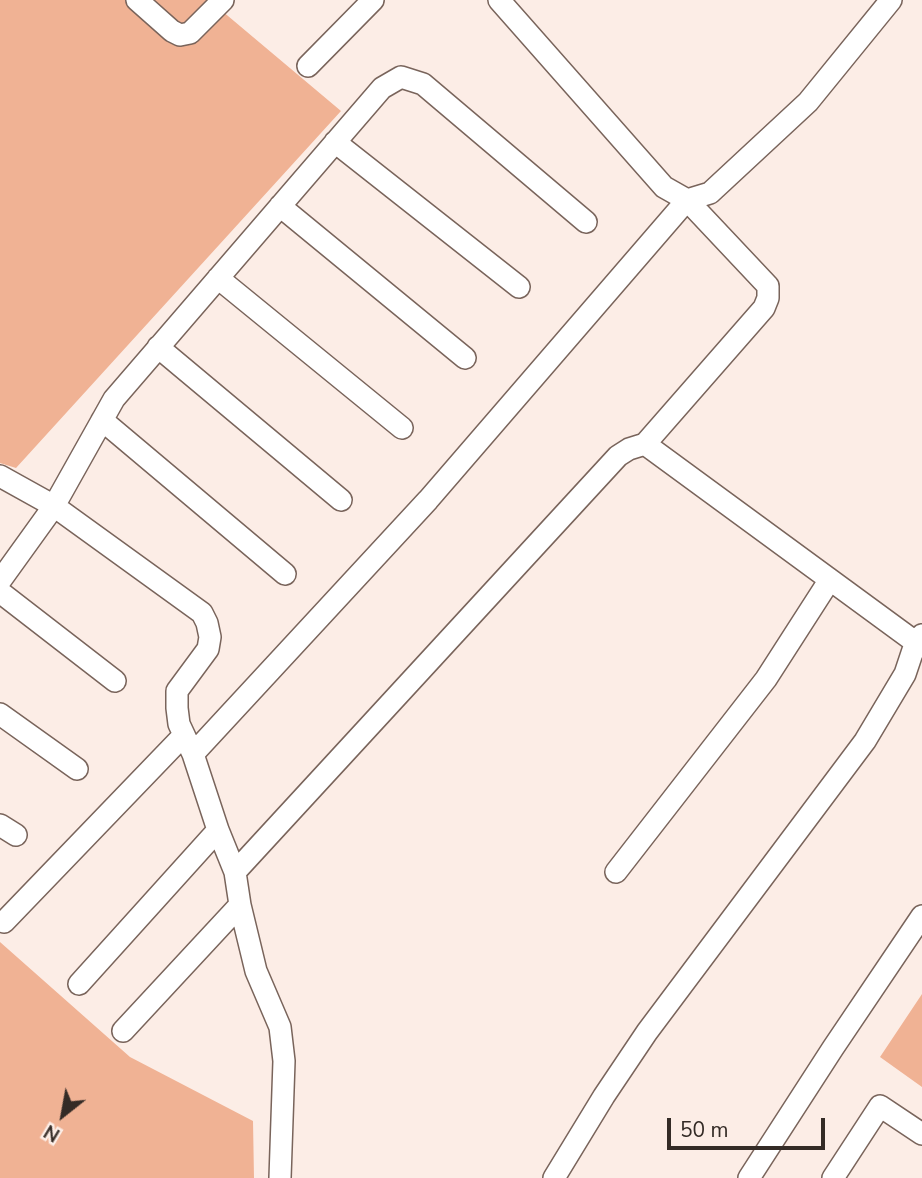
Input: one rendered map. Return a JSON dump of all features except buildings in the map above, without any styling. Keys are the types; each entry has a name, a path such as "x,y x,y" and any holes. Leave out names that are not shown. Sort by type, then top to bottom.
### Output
{"street":[{"path":"137,0 180,35 190,33 223,0"},
{"path":"308,66 373,0"},
{"path":"235,872 618,456 645,444 764,308 768,298 768,286 687,200 664,187 499,0"},
{"path":"4,922 188,744 428,500 687,200 710,193 808,102 891,0"},
{"path":"0,581 54,506 114,398 382,88 401,77 423,84 586,222"},
{"path":"335,142 519,287"},
{"path":"280,206 465,358"},
{"path":"218,278 402,428"},
{"path":"158,347 341,500"},
{"path":"103,419 285,574"},
{"path":"554,1178 647,1032 865,741 905,674 920,642 829,581 645,444"},
{"path":"0,476 54,506 202,613 211,637 208,649 177,691 179,724 235,872 256,971 280,1027 284,1061 280,1178"},
{"path":"616,872 766,679 829,581"},
{"path":"0,592 115,681"},
{"path":"0,714 77,769"},
{"path":"79,984 218,830"},
{"path":"122,1031 240,905"},
{"path":"749,1178 922,916"},
{"path":"833,1178 880,1106 922,1134"}],"shaded area":[{"path":"0,0 209,0 341,111 16,468 0,463"},
{"path":"0,942 130,1057 253,1121 254,1178 0,1178"},
{"path":"922,994 922,1087 880,1057"}]}
